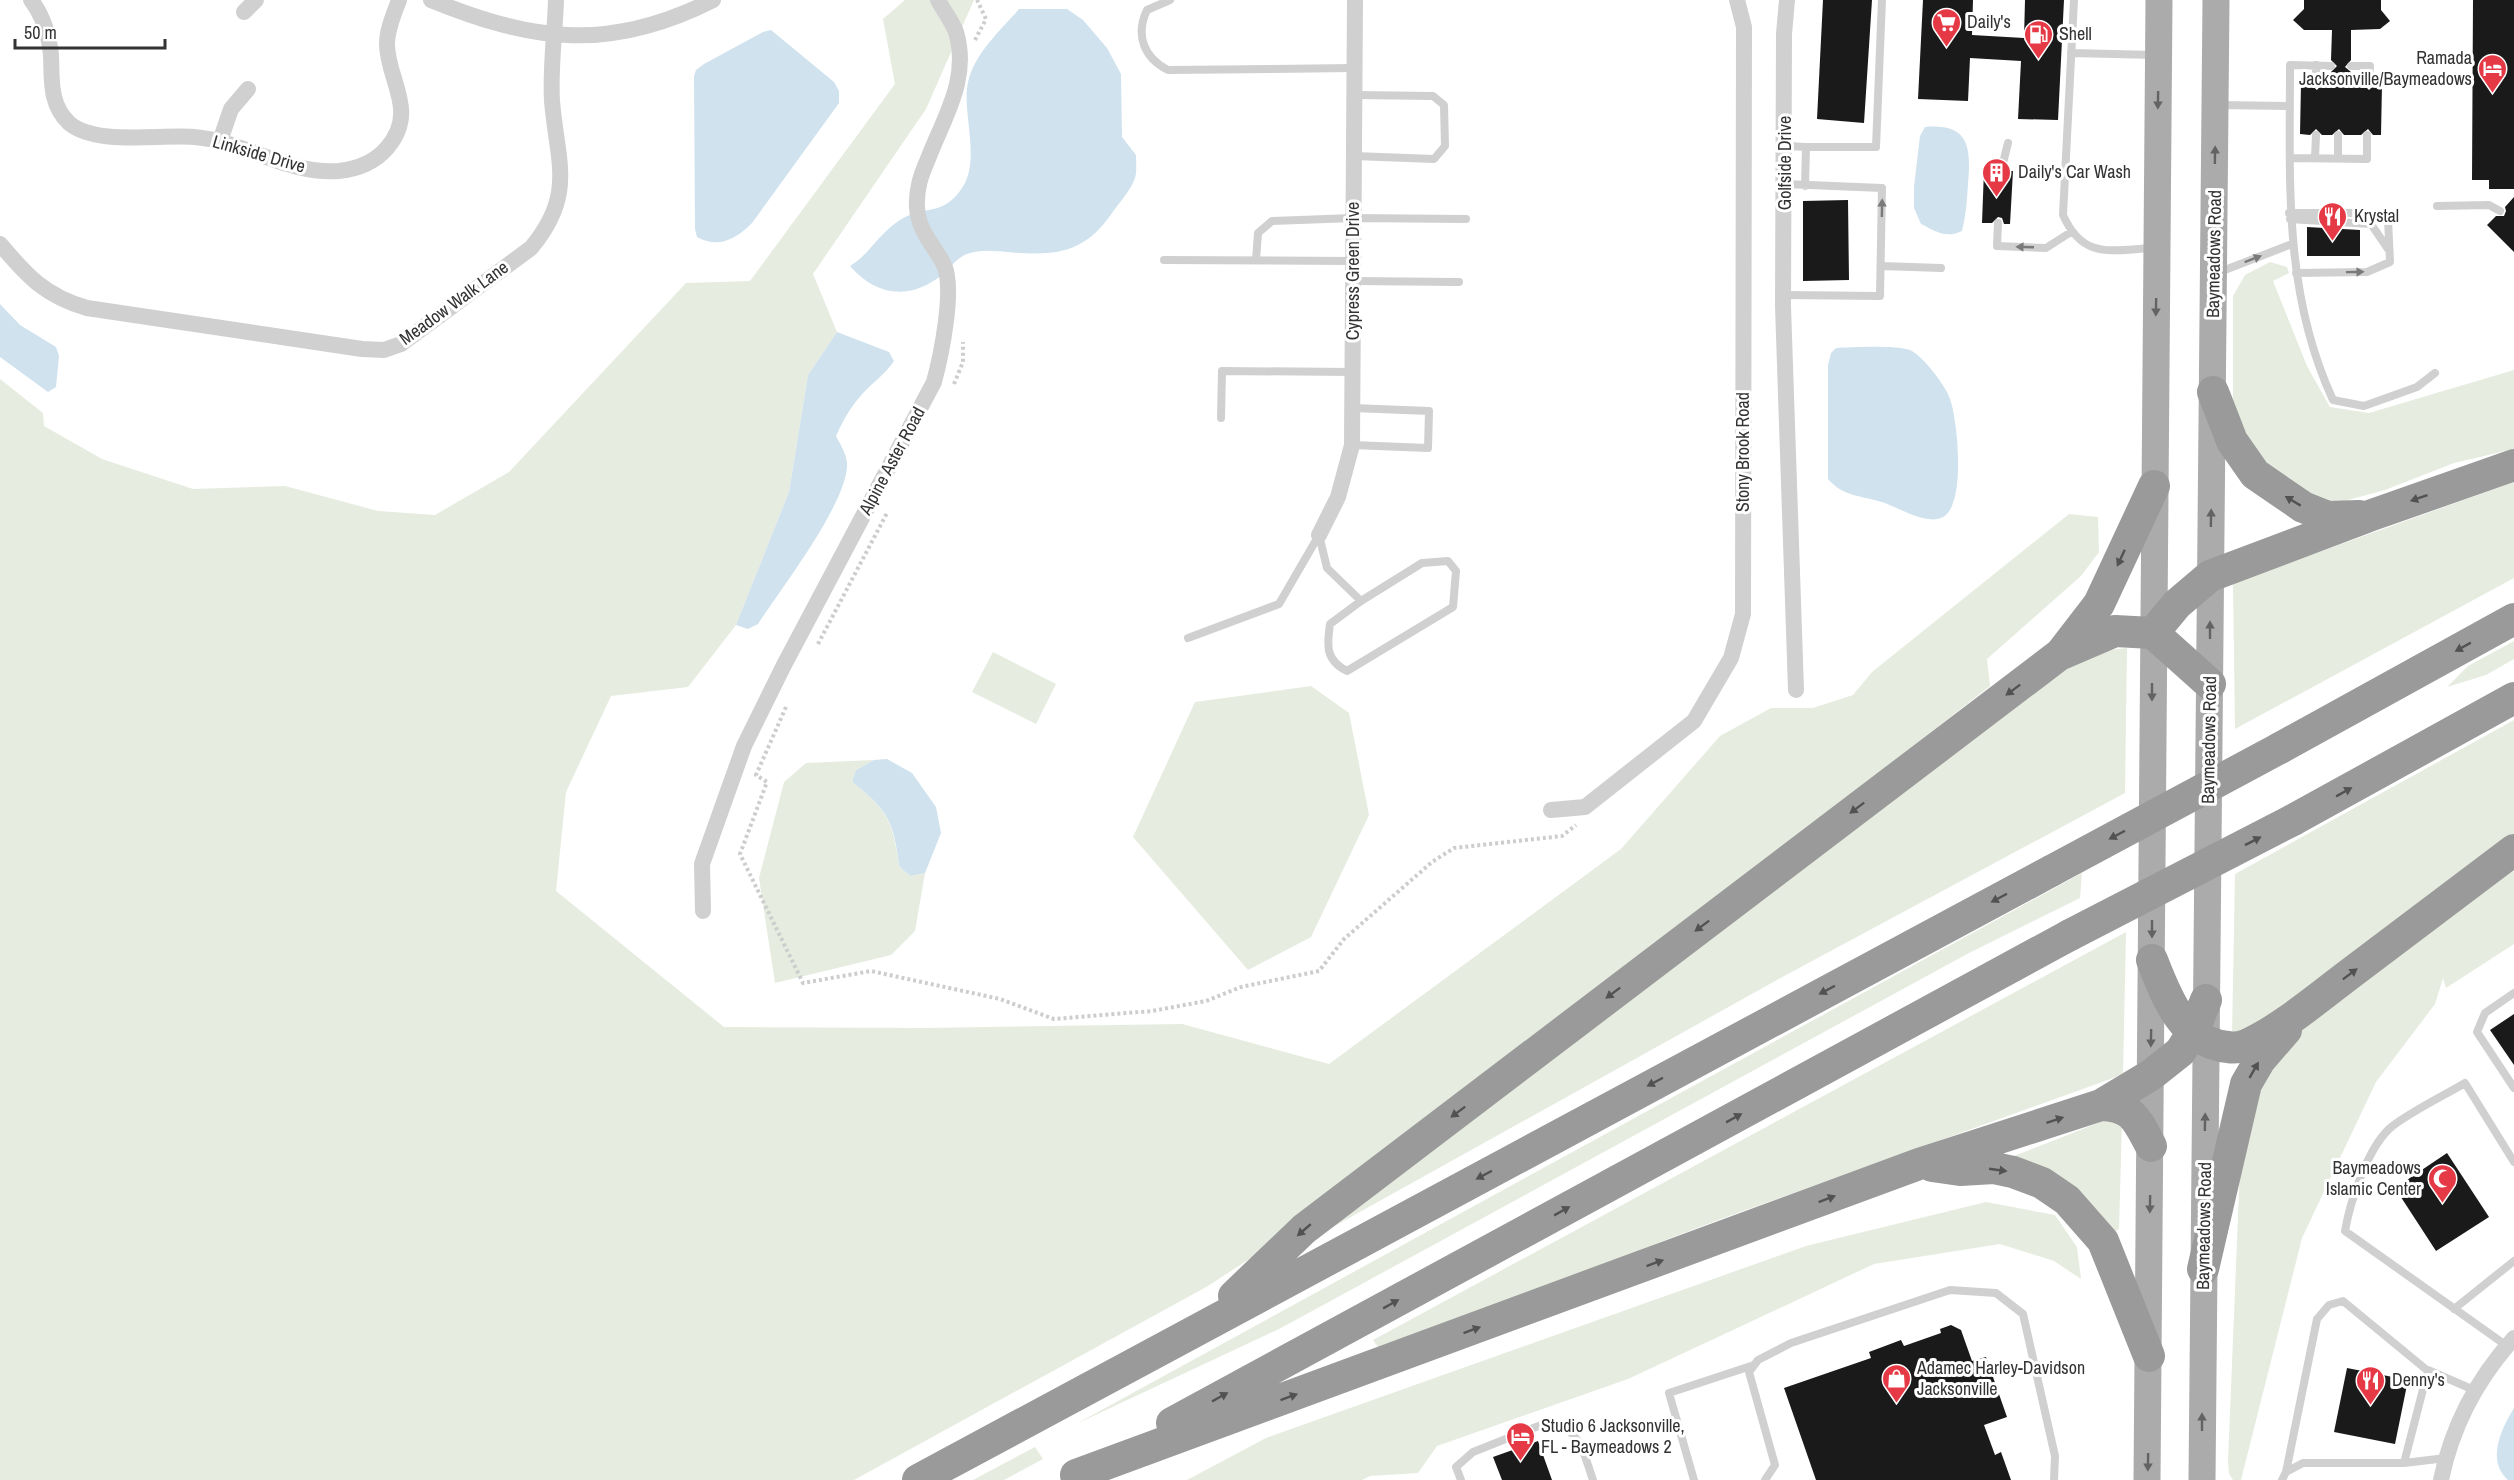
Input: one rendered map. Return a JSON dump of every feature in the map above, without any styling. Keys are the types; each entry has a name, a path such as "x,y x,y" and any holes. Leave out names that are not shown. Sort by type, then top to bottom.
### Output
{"highway":[{"path":"2213,392 2232,441 2255,474 2277,492 2328,517 2369,516"},
{"path":"2152,633 2177,604 2211,576 2369,516 2514,465"},
{"path":"2060,655 2099,604 2154,486"},
{"path":"918,1480 2280,748 2514,619"},
{"path":"1204,1325 1304,1229 2060,655 2115,631 2152,633 2210,684"},
{"path":"1072,1478 2070,935 2293,820 2514,698"},
{"path":"2152,960 2171,1008 2200,1037 2230,1047 2245,1045 2303,1010 2514,850"},
{"path":"1072,1478 1919,1164 2101,1105 2151,1075 2200,1037 2206,1000"},
{"path":"2203,1269 2246,1084 2260,1060 2303,1010"},
{"path":"2101,1105 2118,1106 2134,1115 2151,1146"},
{"path":"1919,1164 1960,1170 1994,1168 2013,1172 2042,1183 2067,1200 2103,1241 2149,1356"}],"main road":[{"path":"2147,1480 2151,1146 2152,633 2159,0"},
{"name":"Baymeadows Road","path":"2206,1000 2216,0"},
{"name":"Baymeadows Road","path":"2200,1037 2203,1269 2202,1480"}],"street":[{"path":"244,12 256,0"},
{"name":"Linkside Drive","path":"34,1 47,34 52,93 69,123 84,131 102,136 194,137 220,141 286,164 315,170 338,171 358,167 374,159 388,147 396,133 401,114 401,94 387,44 399,0"},
{"path":"431,0 501,26 555,36 609,35 671,18 713,0"},
{"name":"Meadow Walk Lane","path":"0,244 43,290 64,301 87,308 384,350 402,344 531,248 547,229 555,210 561,184 560,154 552,100 556,0"},
{"name":"Alpine Aster Road","path":"703,911 702,864 744,746 934,382 943,351 947,295 945,266 926,238 917,210 917,186 949,111 962,67 955,31 938,0"},
{"name":"Cypress Green Drive","path":"1319,535 1338,497 1352,445 1355,0"},
{"name":"Stony Brook Road","path":"1551,810 1585,807 1694,721 1731,658 1743,614 1744,27 1737,0"},
{"name":"Golfside Drive","path":"1787,0 1784,34 1784,326 1796,690"},
{"path":"220,141 231,109 248,89"},
{"path":"2441,1480 2446,1458 2474,1390 2510,1342"}],"lane":[{"path":"1170,0 1148,10 1142,31 1143,47 1154,63 1168,70 1354,68"},
{"path":"1785,146 1876,147 1882,0"},
{"path":"2074,0 2063,215 2071,232 2094,250 2156,248"},
{"path":"2071,53 2158,55"},
{"path":"2331,66 2290,65 2292,244 2296,273 2321,374 2333,400 2364,406 2417,387 2435,373"},
{"path":"2316,65 2316,84"},
{"path":"2351,66 2370,66 2369,84"},
{"path":"1354,95 1433,96 1444,105 1445,146 1434,159 1354,156"},
{"path":"2215,105 2290,106"},
{"path":"2316,135 2316,158"},
{"path":"2338,135 2338,158"},
{"path":"2290,158 2367,159 2367,135"},
{"path":"2001,171 2008,142"},
{"path":"1805,186 1806,147"},
{"path":"1784,295 1880,296 1882,188 1785,184"},
{"path":"2436,206 2489,205 2500,211"},
{"path":"2290,216 2369,213 2388,219 2390,262 2367,272 2296,273"},
{"path":"2290,216 2371,224 2389,252"},
{"path":"1256,260 1258,233 1272,221 1353,218 1466,219"},
{"path":"1998,223 1997,246 2046,248 2071,232"},
{"path":"2214,274 2292,244"},
{"path":"1164,260 1353,261"},
{"path":"1881,266 1941,268"},
{"path":"1353,281 1459,282"},
{"path":"1221,418 1222,371 1353,372"},
{"path":"1352,445 1428,448 1429,411 1353,408"},
{"path":"1319,535 1327,568 1361,601"},
{"path":"1188,638 1279,604 1319,535"},
{"path":"1448,561 1456,572 1453,607 1347,671 1334,665 1326,648 1330,624 1361,601 1422,563 1448,561"},
{"path":"2514,993 2485,1013 2477,1032 2514,1088"},
{"path":"2510,1342 2454,1309 2345,1231 2349,1209 2372,1153 2389,1129 2465,1083 2514,1162"},
{"path":"2454,1309 2514,1261"},
{"path":"1765,1480 1775,1465 1749,1372 1758,1360 1791,1343 1950,1290 1996,1293 2023,1314 2055,1456 2054,1480"},
{"path":"2284,1476 2317,1319 2329,1305 2343,1301 2428,1371 2474,1390"},
{"path":"1694,1480 1669,1392 1754,1365"},
{"path":"2404,1463 2428,1371"},
{"path":"1461,1480 1456,1467 1473,1452 1551,1421 1565,1426 1577,1436 1593,1480"},
{"path":"2284,1476 2303,1463 2404,1463 2446,1458"}],"path":[{"path":"740,854 803,983 871,970 1000,999 1054,1019 1163,1009 1206,1001 1241,987 1319,971 1344,939 1432,862 1454,848 1562,836 1578,824"}],"shaded area":[{"path":"905,0 974,0 926,109 813,274 837,332 808,375 789,492 736,625 688,687 611,696 566,792 556,891 724,1027 925,1028 1182,1024 1329,1064 1621,849 1720,736 1771,708 1813,708 1853,695 1872,672 2069,514 2098,517 2099,552 2081,576 1987,659 1990,686 1289,1233 1208,1286 854,1480 0,1480 0,379 43,413 44,426 102,459 193,489 285,486 378,511 435,515 509,472 686,283 750,281 895,84 883,19"},
{"path":"2270,262 2287,267 2289,273 2273,281 2307,366 2330,407 2369,413 2514,370 2514,449 2454,463 2385,490 2337,503 2310,502 2263,472 2233,412 2233,296 2245,275"},
{"path":"2514,482 2514,578 2235,729 2233,583"},
{"path":"2514,641 2514,659 2486,675 2447,687 2468,666"},
{"path":"2127,648 2125,793 1786,975 1288,1252 2048,678 2101,651"},
{"path":"993,652 1056,684 1036,724 972,692"},
{"path":"1311,686 1349,713 1369,815 1311,937 1248,970 1133,837 1195,702"},
{"path":"2514,720 2514,837 2264,1026 2232,1037 2235,874"},
{"path":"874,760 856,770 852,782 874,801 887,818 894,838 899,866 910,876 925,873 915,931 891,955 775,983 759,878 784,782 806,763"},
{"path":"2514,867 2514,944 2446,988 2443,978 2435,1004 2376,1082 2302,1238 2241,1480 2233,1480 2229,1474 2228,1462 2241,1143 2255,1089 2299,1030"},
{"path":"2082,873 2080,898 1969,953 1281,1328 1076,1424"},
{"path":"2126,932 2123,1073 2116,1077 1660,1242 1542,1295 1533,1290 1378,1347 1373,1340"},
{"path":"2108,1119 2122,1122 2119,1229 2111,1234 2009,1158"},
{"path":"1986,1202 2055,1215 2077,1247 2081,1279 2054,1261 2000,1244 1874,1264 1628,1379 1437,1446 1418,1473 1370,1476 1362,1480 1187,1480 1266,1438 1806,1246"},
{"path":"1035,1447 1043,1459 1004,1480 973,1480"}],"water":[{"path":"1019,9 1067,9 1083,20 1107,48 1121,74 1122,137 1136,155 1136,176 1131,187 1091,237 1067,249 1040,253 977,251 964,255 942,275 918,288 894,292 871,284 850,266 900,220 918,212 941,207 955,197 962,188 967,178 971,153 967,100 969,77 987,45"},
{"path":"771,30 834,82 839,91 839,103 752,223 733,238 720,242 705,240 697,237 695,229 694,76 696,70 704,64 763,32"},
{"path":"1925,127 1951,129 1959,134 1968,149 1969,171 1965,213 1962,231 1956,233 1941,233 1921,224 1914,208 1920,136"},
{"path":"0,304 20,325 56,347 59,356 56,387 48,392 0,357"},
{"path":"837,332 889,352 894,361 857,400 836,436 847,462 845,478 826,521 758,624 748,629 736,625 789,492 808,375"},
{"path":"1885,347 1910,350 1927,364 1944,387 1950,399 1956,425 1958,462 1955,497 1950,509 1943,517 1921,518 1882,502 1846,492 1828,479 1828,365 1831,353 1836,348"},
{"path":"887,759 912,773 936,807 941,833 925,873 910,876 899,866 895,838 887,818 874,801 852,782 856,770 874,760"},
{"path":"2514,1408 2514,1480 2508,1480 2501,1472 2497,1454 2504,1425"}],"building":[{"path":"1823,0 1872,0 1864,123 1817,119"},
{"path":"1923,0 1973,0 1972,35 2024,38 2025,0 2064,0 2058,120 2018,119 2021,61 1970,58 1968,101 1918,99"},
{"path":"2304,0 2381,0 2381,10 2390,21 2380,29 2351,30 2351,60 2345,67 2351,72 2351,84 2363,84 2369,90 2375,84 2382,84 2381,135 2373,135 2368,129 2361,135 2344,135 2339,129 2332,135 2322,135 2316,129 2310,135 2300,134 2301,84 2310,84 2317,90 2322,84 2331,84 2331,72 2337,66 2331,60 2332,30 2304,30 2293,20 2304,9"},
{"name":"Ramada Jacksonville/Baymeadows","path":"2473,0 2514,0 2514,189 2489,189 2489,180 2472,180"},
{"name":"Daily's Car Wash","path":"1984,170 1995,171 2000,177 2008,171 2013,171 2010,224 2004,224 2002,218 1998,217 1992,223 1982,223"},
{"path":"2514,197 2514,252 2487,225 2496,216 2504,216 2505,207"},
{"path":"1848,200 1849,280 1803,281 1803,201"},
{"name":"Krystal","path":"2307,227 2360,230 2360,256 2307,256"},
{"path":"2514,1014 2514,1065 2490,1030"},
{"name":"Baymeadows Islamic Center","path":"2447,1153 2489,1217 2436,1251 2395,1188"},
{"name":"Adamec Harley-Davidson Jacksonville","path":"1951,1325 1961,1330 1972,1361 1986,1357 2007,1417 1984,1425 1995,1455 2001,1452 2011,1480 1816,1480 1784,1388 1871,1358 1869,1352 1901,1340 1904,1346 1941,1333 1940,1329"},
{"name":"Denny's","path":"2347,1368 2408,1380 2395,1444 2334,1432"},
{"name":"Studio 6 Jacksonville, FL - Baymeadows 2","path":"1538,1441 1552,1480 1502,1480 1493,1457"}],"place":[{"name":"Daily's","path":"1946,48"},
{"name":"Shell","path":"2038,60"},
{"name":"Ramada Jacksonville/Baymeadows","path":"2493,94"},
{"name":"Daily's Car Wash","path":"1997,198"},
{"name":"Krystal","path":"2333,242"},
{"name":"Baymeadows Islamic Center","path":"2442,1204"},
{"name":"Adamec Harley-Davidson Jacksonville","path":"1896,1404"},
{"name":"Denny's","path":"2371,1406"},
{"name":"Studio 6 Jacksonville, FL - Baymeadows 2","path":"1520,1462"}]}
